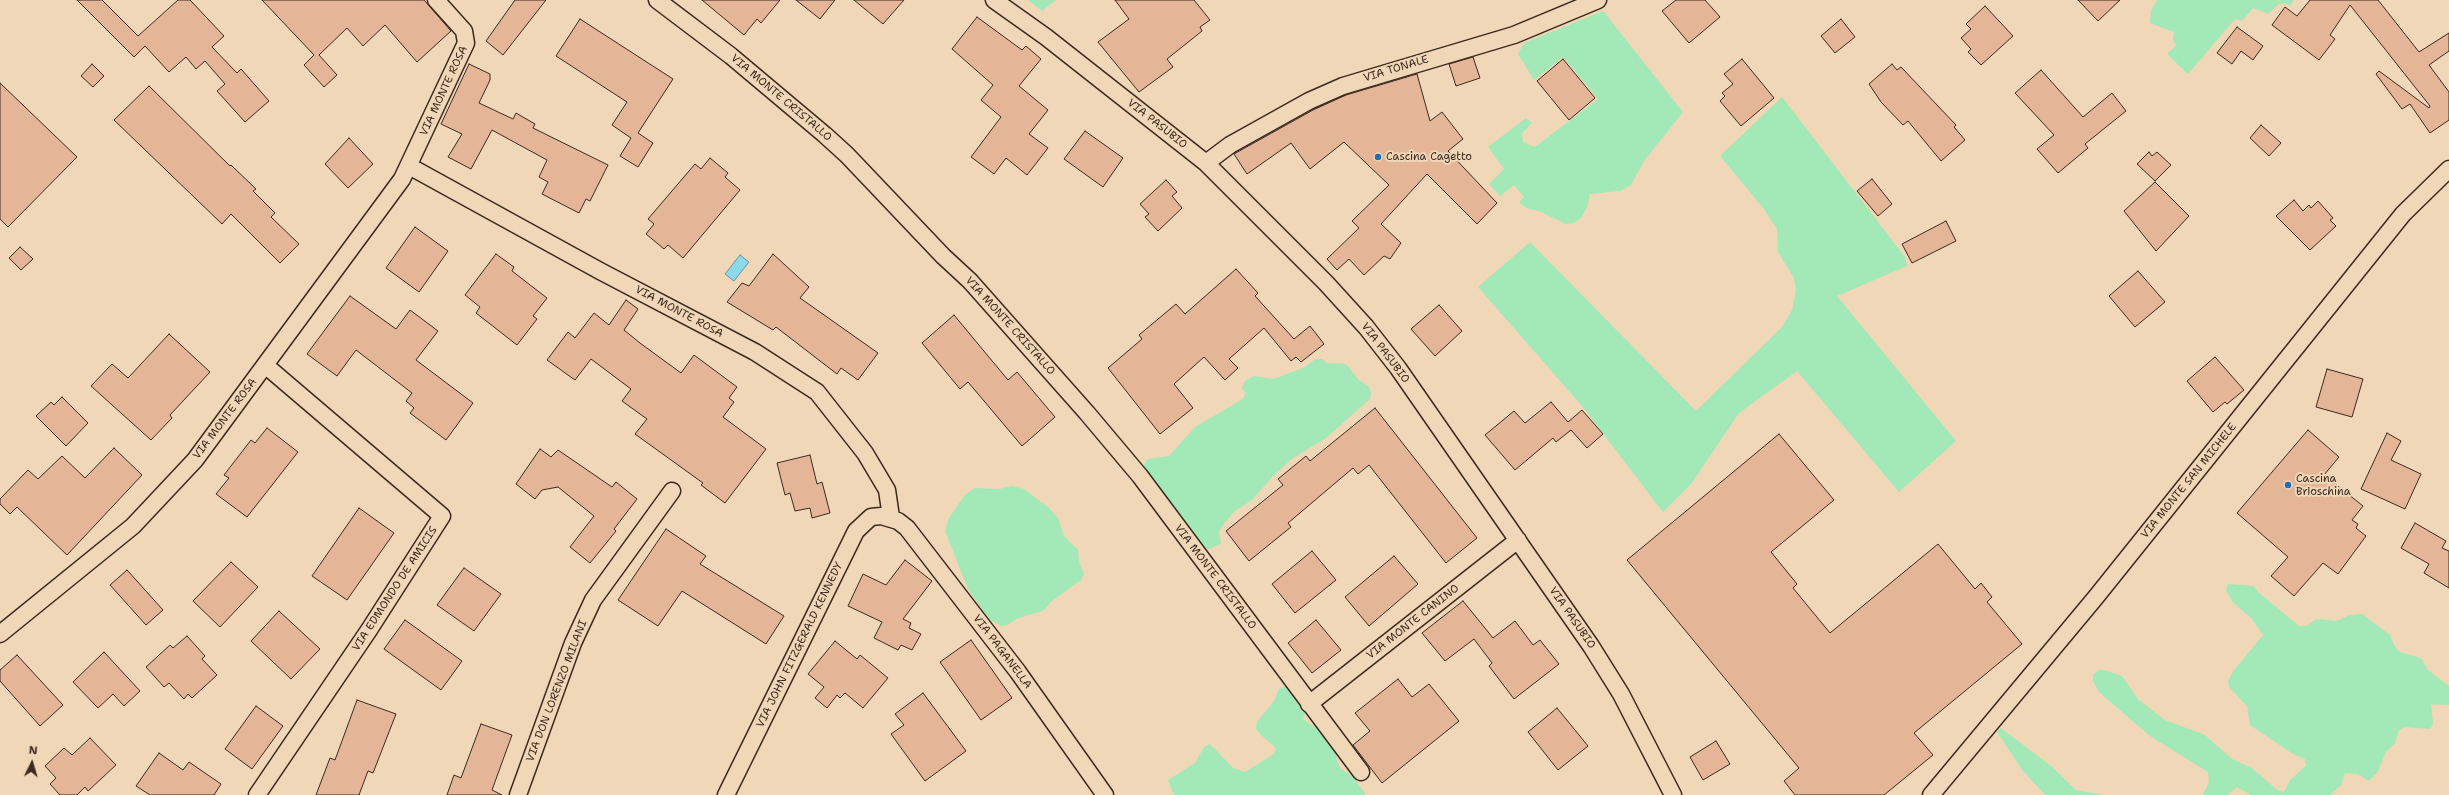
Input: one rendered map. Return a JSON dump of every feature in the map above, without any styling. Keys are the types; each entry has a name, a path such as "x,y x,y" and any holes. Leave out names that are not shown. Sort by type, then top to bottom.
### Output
{"street":[{"name":"VIA MONTE ROSA","path":"0,634 110,546 144,515 195,460 409,166 466,43 464,31 436,0"},
{"name":"VIA MONTE CRISTALLO","path":"657,0 731,56 825,135 847,155 943,256 970,281 1087,413 1140,476 1361,772"},
{"name":"VIA PASUBIO","path":"994,0 1046,37 1206,163 1326,283 1366,327 1398,368 1604,666 1673,795"},
{"name":"VIA TONALE","path":"1206,163 1230,145 1309,101 1343,86 1514,35 1598,0"},
{"name":"VIA MONTE ROSA","path":"409,166 755,352 817,392 865,453 887,490 890,518"},
{"name":"VIA MONTE SAN MICHELE","path":"1931,795 2096,597 2403,214 2449,169"},
{"name":"VIA EDMONDO DE AMICIS","path":"257,795 369,630 442,516 265,365"},
{"name":"VIA DON LORENZO MILANI","path":"518,795 573,643 593,600 672,491"},
{"name":"VIA JOHN FITZGERALD KENNEDY","path":"726,795 856,530 871,518 890,518"},
{"name":"VIA PAGANELLA","path":"890,518 907,528 1018,672 1105,795"},
{"name":"VIA MONTE CANINO","path":"1309,704 1518,540"}],"green space":[{"path":"1028,0 1056,0 1042,11"},
{"path":"2157,0 2294,0 2290,6 2284,3 2279,4 2268,14 2253,8 2242,21 2235,19 2188,74 2167,54 2176,45 2173,40 2174,32 2150,23 2151,11"},
{"path":"1603,11 1683,112 1644,161 1631,185 1620,191 1590,194 1587,207 1581,218 1574,223 1566,224 1539,211 1526,208 1519,202 1524,197 1514,185 1500,196 1489,184 1504,169 1488,147 1526,118 1532,123 1522,133 1523,142 1535,147 1598,99 1563,57 1534,80 1518,54 1524,43"},
{"path":"1782,97 1905,257 1907,266 1837,296 1956,441 1899,492 1797,371 1739,413 1691,484 1663,512 1582,406 1478,287 1530,242 1696,411 1782,327 1792,310 1796,291 1794,278 1778,252 1777,229 1764,209 1720,156"},
{"path":"1315,359 1322,359 1327,363 1346,364 1358,379 1369,387 1371,393 1370,399 1326,438 1293,458 1273,476 1252,500 1235,511 1226,521 1219,531 1221,544 1204,551 1143,477 1144,464 1148,459 1169,456 1195,427 1243,399 1246,393 1242,389 1244,382 1254,376 1274,379 1305,367"},
{"path":"1012,486 1024,489 1049,508 1058,518 1064,536 1078,550 1079,562 1084,574 1081,580 1052,601 1043,611 1018,618 1007,625 1001,626 989,619 968,589 945,531 949,518 964,496 974,488 999,489"},
{"path":"2228,584 2254,586 2258,592 2299,626 2306,626 2317,619 2337,621 2349,615 2362,614 2390,635 2395,647 2400,652 2421,658 2428,670 2449,686 2449,705 2431,704 2433,724 2430,729 2404,727 2399,730 2395,743 2386,752 2378,771 2369,781 2358,774 2345,773 2341,785 2330,795 2251,795 2237,787 2227,795 2203,795 2209,782 2208,772 2150,736 2099,692 2093,681 2093,675 2098,670 2104,670 2122,676 2138,699 2165,720 2205,735 2232,759 2252,768 2277,790 2284,792 2290,780 2306,766 2305,759 2293,754 2250,725 2247,706 2229,687 2228,681 2234,670 2263,635 2252,619 2232,601 2226,590"},
{"path":"1292,684 1309,704 1303,719 1341,745 1336,757 1340,768 1353,777 1366,795 1174,795 1168,780 1195,763 1204,747 1210,744 1233,768 1245,772 1274,754 1276,748 1256,729 1257,722 1274,701 1279,689"},
{"path":"2001,728 2051,766 2076,790 2104,795 2045,795 2023,771 1997,732"}],"water":[{"path":"740,255 749,262 734,281 725,274"}],"building":[{"path":"77,0 102,0 138,36 178,0 190,0 224,36 212,47 237,73 241,69 269,101 245,122 217,91 225,84 205,61 196,69 186,57 169,72 145,46 134,57"},
{"path":"262,0 424,0 451,31 417,62 385,25 363,46 347,28 319,55 337,75 324,87 304,65 314,55"},
{"path":"515,0 546,0 503,55 486,41"},
{"path":"702,0 780,0 761,23 757,19 744,35"},
{"path":"796,0 835,0 820,19"},
{"path":"854,0 904,0 883,24"},
{"path":"1115,0 1194,0 1210,20 1200,27 1202,31 1167,59 1173,67 1139,92 1098,42 1129,19"},
{"path":"1676,0 1705,0 1720,17 1689,43 1662,11"},
{"path":"2078,0 2120,0 2098,21"},
{"path":"2310,0 2378,0 2419,52 2449,33 2449,51 2429,65 2449,92 2449,120 2430,133 2410,104 2402,109 2376,74 2379,71 2429,108 2430,106 2350,5 2330,35 2335,39 2319,60 2272,25 2285,7 2297,16"},
{"path":"1985,6 2013,36 1981,65 1968,52 1971,49 1961,38 1971,29 1966,24"},
{"path":"977,17 1022,50 1026,46 1041,59 1019,86 1048,110 1029,134 1048,148 1027,175 1006,158 994,174 971,157 1001,117 981,100 993,85 952,49"},
{"path":"580,19 673,79 638,133 653,143 638,167 620,156 631,138 612,125 627,102 556,56"},
{"path":"1841,19 1855,37 1835,53 1821,36"},
{"path":"2237,27 2263,46 2253,60 2241,51 2232,64 2217,53"},
{"path":"1473,57 1480,78 1456,86 1449,64"},
{"path":"1563,59 1595,98 1569,120 1537,81"},
{"path":"1742,59 1774,98 1741,126 1720,101 1725,96 1722,93 1733,84 1724,74"},
{"path":"92,64 104,76 93,87 81,76"},
{"path":"469,64 490,74 490,80 479,103 513,119 516,113 535,124 533,128 608,165 590,201 586,199 579,213 542,194 548,182 539,177 547,160 492,130 471,169 448,157 462,134 441,124"},
{"path":"1892,64 1897,70 1901,67 1956,125 1954,127 1965,140 1941,161 1908,121 1903,125 1881,102 1869,84"},
{"path":"2041,70 2083,117 2112,93 2126,111 2085,144 2088,148 2058,173 2037,149 2054,135 2015,93"},
{"path":"1417,74 1430,121 1442,112 1463,139 1448,151 1497,203 1477,224 1427,174 1381,224 1401,243 1390,259 1384,256 1364,275 1349,259 1337,270 1327,259 1359,228 1352,221 1389,185 1344,142 1310,169 1291,143 1247,174 1234,154 1313,110 1346,95"},
{"path":"0,83 77,157 8,227 0,219"},
{"path":"149,86 230,166 231,165 256,189 253,191 275,213 271,217 299,244 280,263 231,214 222,224 114,120"},
{"path":"2261,125 2281,143 2269,156 2250,138"},
{"path":"1085,131 1123,158 1103,187 1064,159"},
{"path":"349,138 373,164 348,188 325,164"},
{"path":"2149,152 2152,156 2157,152 2171,165 2155,181 2137,164"},
{"path":"710,158 728,173 725,177 740,190 683,258 668,245 664,249 646,234 654,224 648,219 695,164 701,169"},
{"path":"1872,179 1892,204 1878,216 1857,191"},
{"path":"1166,180 1177,192 1172,196 1182,208 1158,231 1145,217 1149,214 1140,204"},
{"path":"2155,182 2189,216 2156,251 2124,211"},
{"path":"2294,200 2303,211 2309,205 2311,208 2318,201 2333,218 2330,220 2336,226 2310,250 2276,216"},
{"path":"1946,221 1956,241 1912,263 1902,244"},
{"path":"415,227 448,251 419,292 386,268"},
{"path":"20,247 33,259 21,270 9,258"},
{"path":"496,254 514,267 512,271 547,298 533,316 537,319 517,345 476,313 480,307 465,295"},
{"path":"773,254 809,287 800,298 878,353 858,380 841,368 837,374 776,327 773,330 727,302 742,283 749,286"},
{"path":"1236,269 1258,293 1255,296 1294,339 1310,326 1324,344 1301,362 1296,357 1291,361 1264,328 1229,359 1238,368 1225,380 1204,357 1174,384 1193,408 1160,434 1108,368 1142,339 1139,335 1176,304 1185,314"},
{"path":"2138,271 2165,302 2135,327 2109,296"},
{"path":"350,296 396,329 410,310 438,331 416,360 473,403 446,440 410,413 414,408 406,401 412,393 356,350 337,376 307,354"},
{"path":"626,300 638,309 624,330 640,343 681,373 694,355 737,387 729,398 734,402 723,417 766,449 725,503 701,485 703,483 635,434 647,419 622,401 631,389 591,359 575,380 547,360 568,332 575,338 594,313 609,325"},
{"path":"1439,305 1462,331 1435,356 1411,329"},
{"path":"954,315 1008,380 1017,372 1055,417 1022,446 968,382 960,389 922,343"},
{"path":"169,334 210,372 170,415 172,418 151,440 91,386 112,364 128,378"},
{"path":"2215,357 2244,390 2227,404 2225,402 2213,412 2187,381"},
{"path":"2327,369 2363,379 2352,417 2316,407"},
{"path":"62,397 88,423 66,446 36,416 51,402 54,405"},
{"path":"1551,402 1568,422 1582,410 1603,434 1587,448 1571,430 1556,442 1553,438 1515,470 1485,435 1514,411 1525,423"},
{"path":"1375,408 1477,538 1446,563 1369,465 1358,474 1353,468 1288,523 1291,527 1249,561 1226,531 1283,485 1278,479 1306,456 1310,461"},
{"path":"267,428 298,452 247,517 216,494 229,478 224,475 251,440 255,443"},
{"path":"2308,430 2339,457 2324,475 2363,506 2352,520 2358,524 2356,528 2366,536 2338,574 2323,563 2294,596 2271,576 2288,557 2237,513"},
{"path":"2387,433 2401,441 2391,460 2421,474 2405,509 2361,489"},
{"path":"1779,434 1834,500 1771,552 1797,584 1793,588 1830,633 1938,544 1975,589 1981,583 1992,597 1987,602 2022,644 1914,733 1933,755 1884,795 1795,795 1784,781 1799,768 1627,560"},
{"path":"114,448 142,475 67,555 17,507 10,514 0,504 0,499 28,470 38,479 62,456 85,478"},
{"path":"540,449 551,457 558,450 612,487 616,482 637,499 614,529 616,531 590,563 570,547 594,516 558,487 542,490 535,499 516,484"},
{"path":"810,455 817,484 822,482 830,513 812,518 810,508 795,511 790,493 785,495 777,463"},
{"path":"359,508 394,533 347,600 312,576"},
{"path":"2415,523 2446,541 2442,548 2449,551 2449,588 2424,573 2429,564 2401,548"},
{"path":"666,529 706,556 700,564 784,616 766,644 682,591 658,626 618,600"},
{"path":"1312,551 1336,580 1295,613 1272,584"},
{"path":"1394,556 1418,584 1369,626 1345,597"},
{"path":"905,560 932,581 903,619 911,623 909,628 921,634 912,650 901,645 898,650 874,638 882,622 848,606 863,574 886,585"},
{"path":"231,562 258,587 220,627 193,601"},
{"path":"464,568 501,594 474,631 437,605"},
{"path":"127,570 163,610 146,625 110,585"},
{"path":"1463,601 1493,638 1515,621 1533,645 1540,640 1559,664 1514,699 1489,666 1492,663 1474,639 1445,661 1422,633"},
{"path":"279,611 320,649 291,679 251,641"},
{"path":"405,620 462,661 441,690 384,649"},
{"path":"1316,620 1341,650 1312,673 1288,643"},
{"path":"187,636 205,656 202,659 217,675 192,698 188,694 184,699 169,683 164,687 146,667 170,645 173,648"},
{"path":"971,640 1012,698 981,720 940,662"},
{"path":"835,641 857,659 860,655 888,678 863,708 845,693 840,698 837,695 827,708 815,698 824,687 808,674"},
{"path":"104,652 140,691 124,706 113,694 98,708 73,682"},
{"path":"17,655 63,705 40,726 0,681 0,670"},
{"path":"1398,679 1412,697 1429,684 1459,721 1382,783 1353,745 1370,731 1355,713"},
{"path":"923,693 966,751 925,781 891,734 904,725 895,714"},
{"path":"357,700 396,714 373,773 368,771 359,795 316,795 330,758 335,760"},
{"path":"256,706 283,726 252,769 225,749"},
{"path":"1557,708 1588,746 1558,770 1528,732"},
{"path":"481,724 512,735 492,790 502,795 447,795 454,775 461,778"},
{"path":"90,738 116,765 88,791 85,787 77,795 60,795 50,784 56,778 45,766 64,748 72,755"},
{"path":"1716,741 1730,764 1703,780 1690,757"},
{"path":"159,753 183,770 189,762 221,784 214,795 150,795 136,786"}],"place":[{"name":"Cascina Cagetto","path":"1378,157"},
{"name":"Cascina Brioschina","path":"2288,485"}]}
